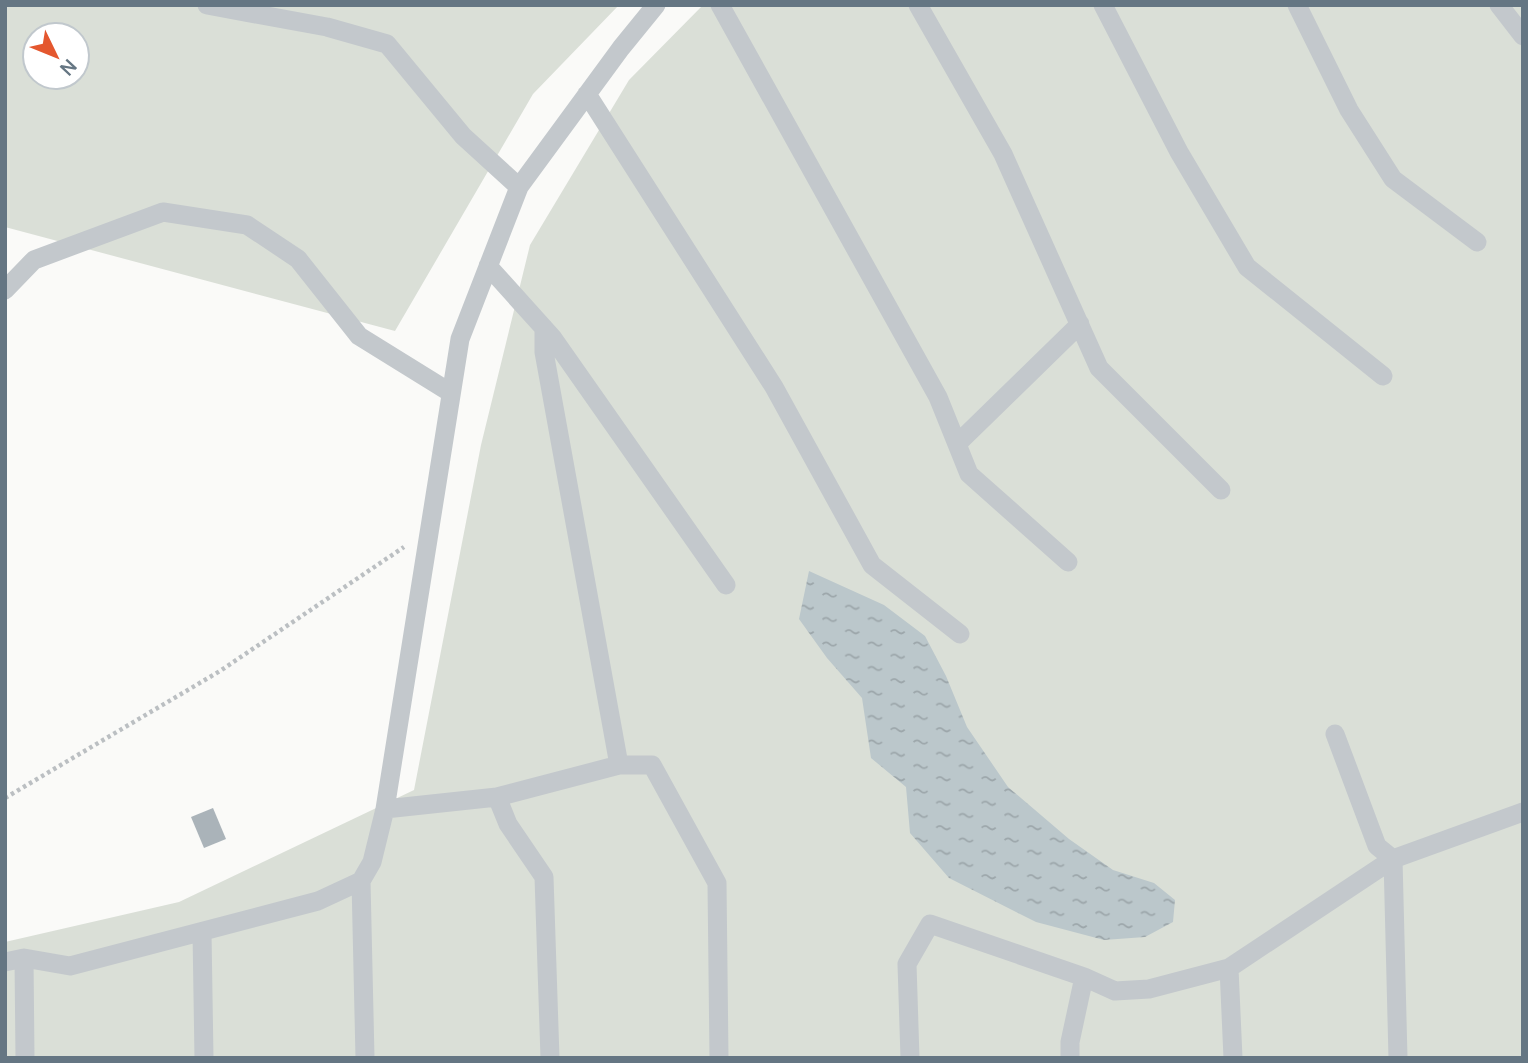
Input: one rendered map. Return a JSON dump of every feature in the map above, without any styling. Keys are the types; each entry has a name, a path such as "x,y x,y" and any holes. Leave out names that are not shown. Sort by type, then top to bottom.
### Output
{"street":[{"path":"206,5 327,27 387,44 463,136 519,187"},
{"path":"365,1058 361,881 372,862 385,809 460,339 519,187 656,5"},
{"path":"720,5 938,397 969,474 1068,562"},
{"path":"918,5 1003,153 1099,368 1221,490"},
{"path":"1103,5 1179,152 1247,267 1383,376"},
{"path":"1297,5 1349,110 1392,178 1477,242"},
{"path":"1499,5 1523,36"},
{"path":"587,94 774,387 872,565 960,634"},
{"path":"5,290 34,260 163,212 247,225 298,259 359,336 451,393"},
{"path":"488,266 544,328 726,585"},
{"path":"957,444 1080,324"},
{"path":"544,328 544,352 619,765"},
{"path":"1335,734 1377,846 1393,859 1398,1058"},
{"path":"385,809 497,797 619,765 652,765 717,883 719,1058"},
{"path":"497,797 508,824 544,877 550,1058"},
{"path":"910,1058 907,964 930,924 1115,991 1149,989 1229,968 1393,859 1523,812"},
{"path":"25,1058 14,960 69,966 318,901 361,881"},
{"path":"202,932 204,1058"},
{"path":"1229,968 1233,1058"},
{"path":"1070,1058 1070,1042 1084,978"}],"path":[{"path":"5,798 220,671 428,531"}],"shaded area":[{"path":"5,5 619,5 533,94 395,331 5,227"},
{"path":"703,5 1523,5 1523,1058 5,1058 5,942 179,902 414,790 481,445 530,245 629,80"}],"water":[{"path":"809,571 884,605 925,636 946,676 967,727 1008,787 1069,839 1113,870 1154,883 1175,900 1173,922 1145,937 1104,940 1036,922 949,878 910,833 906,787 871,758 862,698 827,658 799,619"}],"building":[{"path":"213,808 226,839 204,848 191,817"}]}
